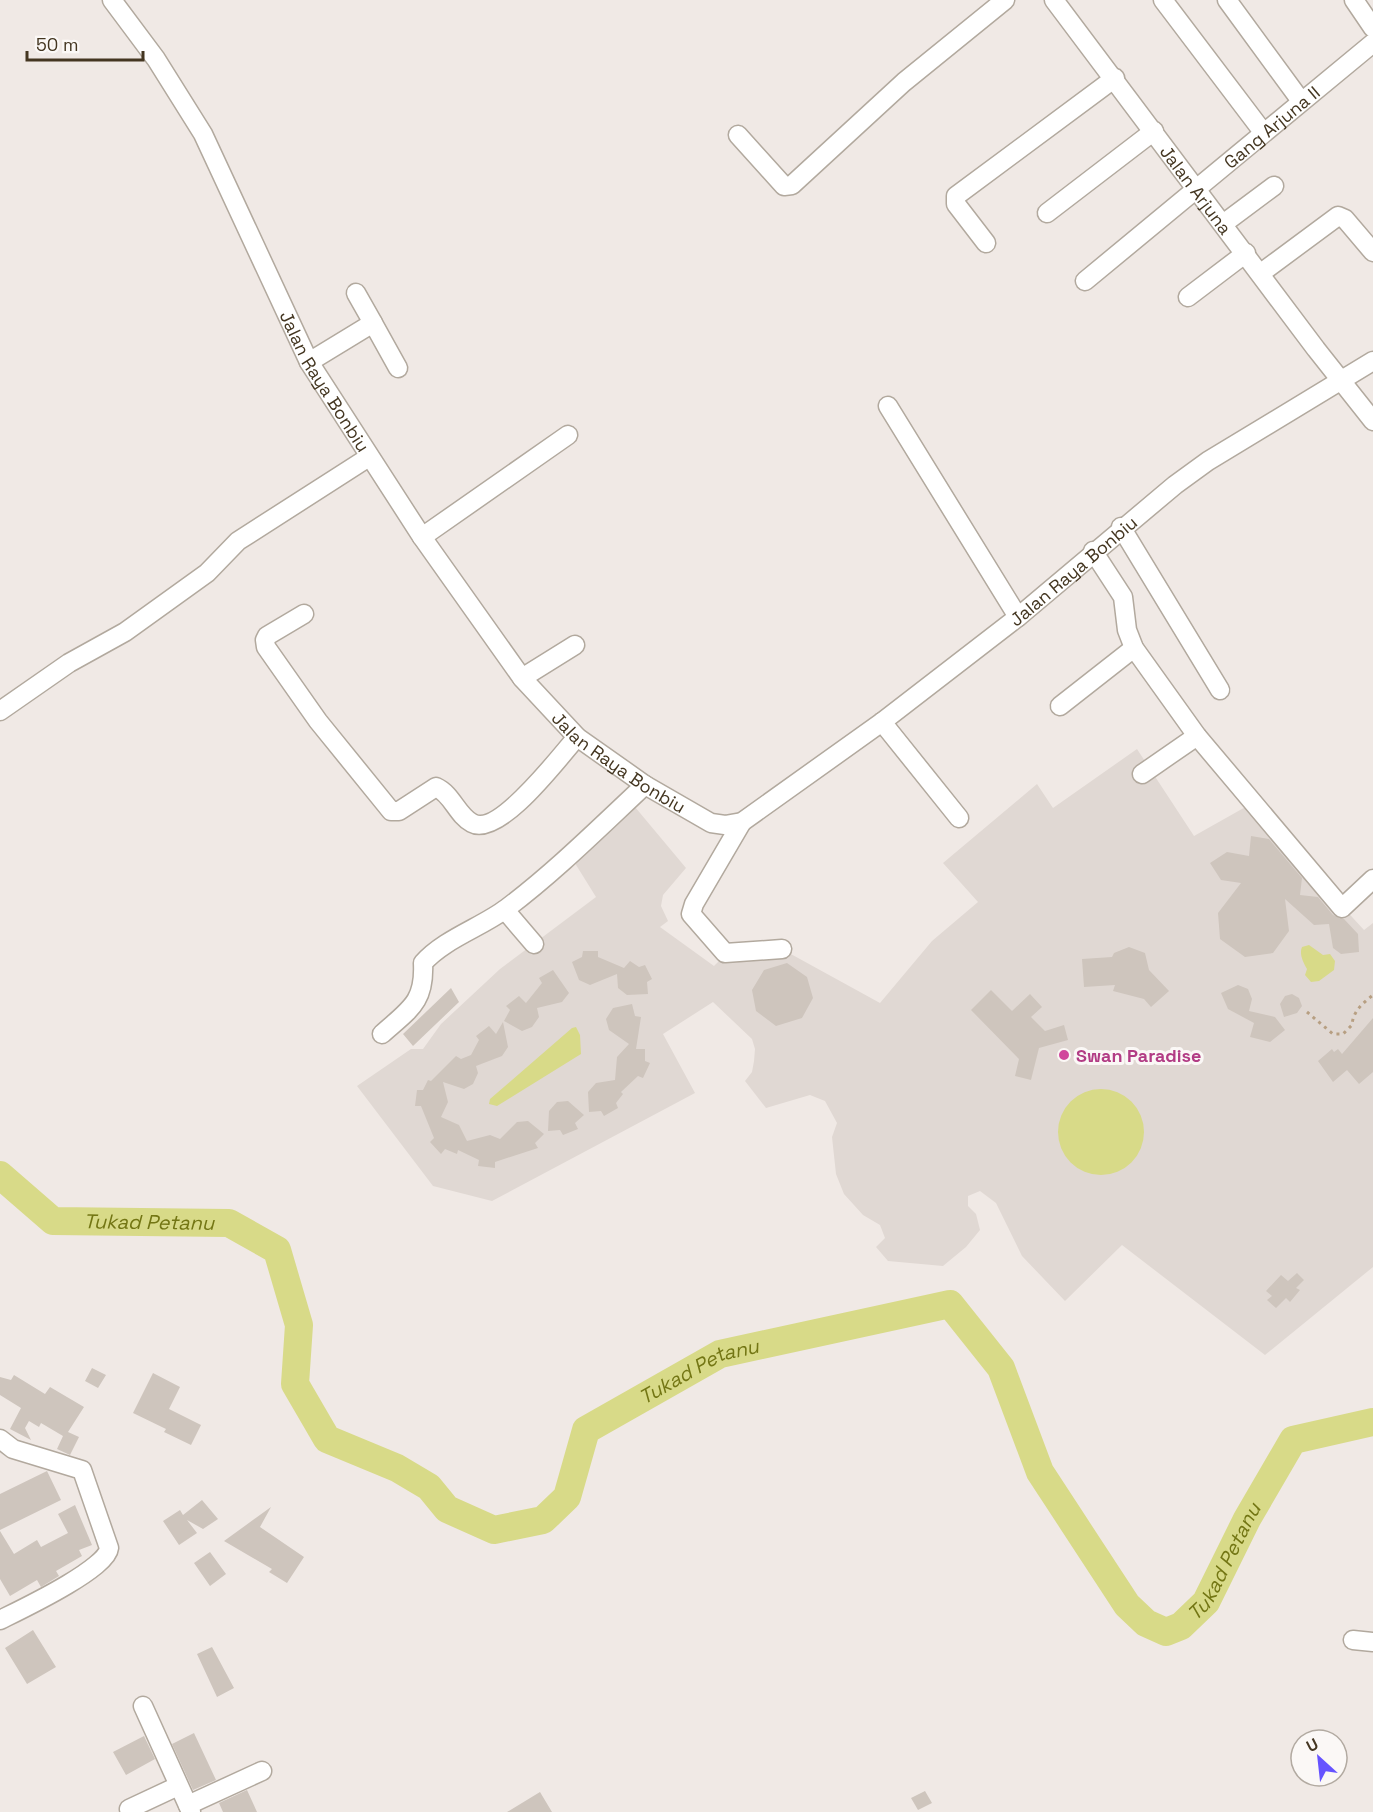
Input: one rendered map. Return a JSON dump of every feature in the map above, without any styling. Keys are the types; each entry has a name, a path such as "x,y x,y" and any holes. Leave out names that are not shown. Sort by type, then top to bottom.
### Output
{"street":[{"name":"Jalan Raya Bonbiu","path":"111,0 156,59 203,134 309,362 422,537 522,678 577,737 645,785 711,823 725,825 742,822 882,722 1017,616 1122,527 1208,461 1373,361"},
{"path":"738,135 784,186 792,184 904,82 1005,0"},
{"name":"Jalan Arjuna","path":"1054,0 1373,421"},
{"path":"1163,0 1263,132"},
{"path":"1354,0 1373,28"},
{"path":"1233,2 1301,101"},
{"name":"Gang Arjuna II","path":"1085,281 1373,43"},
{"path":"986,243 956,204 956,196 1115,78"},
{"path":"1047,213 1154,131"},
{"path":"1223,224 1274,186"},
{"path":"1261,273 1338,216 1345,219 1373,252"},
{"path":"1188,297 1246,253"},
{"path":"356,293 398,368"},
{"path":"309,362 372,323"},
{"path":"888,406 1017,616"},
{"path":"422,537 568,435"},
{"path":"0,711 69,663 125,632 207,573 238,541 369,457"},
{"path":"1122,527 1220,690"},
{"path":"1093,551 1123,597 1127,630 1134,648 1197,736 1342,908 1373,879"},
{"path":"304,614 267,636 266,647 318,721 391,811 399,811 436,787 470,821 483,825 500,818 521,800 577,737"},
{"path":"522,678 575,645"},
{"path":"1060,706 1134,648"},
{"path":"882,722 959,818"},
{"path":"1142,774 1197,736"},
{"path":"382,1034 418,1002 424,983 423,963 434,950 452,943 505,909 557,867 645,785"},
{"path":"742,822 694,904 692,914 725,953 782,949"},
{"path":"505,909 534,944"},
{"path":"0,1439 13,1449 78,1467 84,1472 109,1548 102,1561 54,1593 0,1620"},
{"path":"1353,1640 1373,1642"},
{"path":"143,1706 189,1809 262,1771"},
{"path":"129,1809 178,1786"}],"path":[{"path":"1307,1012 1333,1034 1343,1034 1352,1025 1352,1017 1361,1005 1373,995"}],"shaded area":[{"name":"Swan Paradise","path":"1137,749 1194,836 1249,805 1364,930 1373,923 1373,1267 1265,1355 1122,1245 1065,1301 1022,1256 996,1203 980,1191 968,1196 968,1206 976,1214 980,1230 966,1247 943,1266 888,1261 876,1247 885,1238 880,1225 863,1215 844,1194 836,1174 832,1137 837,1123 825,1101 810,1095 766,1108 745,1081 752,1072 754,1061 755,1049 752,1039 713,1002 663,1034 695,1093 492,1201 433,1186 357,1086 411,1049 423,1049 441,1024 500,969 596,897 573,860 635,807 686,868 663,895 661,906 668,921 660,927 714,966 722,958 789,953 880,1003 932,941 978,902 943,863 1037,784 1053,808"},
{"path":"1309,945 1323,955 1330,954 1335,961 1334,970 1319,981 1311,982 1305,975 1307,969 1301,950 1302,947"},
{"path":"576,1027 580,1035 581,1054 497,1106 489,1104 490,1099 572,1028"},
{"path":"1101,1089 1125,1096 1137,1108 1144,1132 1137,1156 1125,1168 1101,1175 1077,1168 1065,1156 1058,1132 1065,1108 1077,1096"}],"building":[{"path":"1251,836 1269,839 1302,878 1300,895 1318,897 1333,915 1344,919 1358,934 1359,952 1341,954 1333,948 1329,924 1314,925 1285,899 1289,931 1273,953 1245,957 1220,939 1218,913 1241,883 1221,880 1210,863 1227,852 1249,856"},
{"path":"1129,947 1145,953 1149,970 1169,991 1151,1007 1144,999 1113,991 1115,985 1084,987 1082,959 1112,957 1114,953"},
{"path":"583,951 598,951 598,957 624,968 630,961 639,967 645,965 652,979 647,982 648,994 627,995 618,988 617,974 590,985 579,980 572,962 582,957"},
{"path":"787,963 807,977 813,998 802,1018 776,1026 756,1011 752,990 764,970"},
{"path":"553,970 569,993 562,1002 537,1008 539,1017 532,1027 522,1031 504,1021 510,1010 506,1006 519,996 526,1003 542,983 539,978"},
{"path":"1238,985 1248,989 1252,999 1249,1011 1275,1017 1285,1030 1270,1042 1250,1037 1254,1023 1228,1009 1221,993"},
{"path":"451,988 459,1002 413,1046 403,1034"},
{"path":"991,990 1012,1011 1030,994 1042,1007 1031,1017 1045,1031 1064,1025 1068,1040 1039,1048 1031,1080 1015,1076 1019,1059 971,1010"},
{"path":"1292,994 1299,998 1302,1006 1297,1013 1284,1017 1280,1004 1285,996"},
{"path":"632,1004 635,1016 641,1017 636,1049 645,1049 645,1061 650,1063 643,1078 638,1076 621,1092 623,1094 616,1103 618,1108 604,1116 601,1111 589,1112 588,1092 596,1083 615,1080 617,1057 629,1044 609,1030 606,1019 613,1008"},
{"path":"1373,1018 1373,1072 1359,1084 1347,1070 1333,1082 1318,1061 1332,1049 1334,1052 1338,1049 1342,1054"},
{"path":"503,1022 508,1047 502,1056 476,1066 478,1073 473,1084 464,1089 443,1082 448,1102 441,1117 459,1125 467,1141 490,1135 500,1139 517,1122 528,1121 544,1134 535,1143 538,1148 495,1162 495,1168 478,1166 479,1160 458,1150 457,1154 445,1149 441,1154 430,1142 434,1138 421,1106 415,1106 417,1090 423,1090 428,1080 431,1081 456,1056 461,1059 471,1055 479,1040 476,1036 489,1026 496,1034"},
{"path":"568,1101 584,1115 575,1123 578,1129 563,1135 560,1130 548,1131 549,1111 557,1102"},
{"path":"1297,1273 1304,1280 1296,1288 1300,1290 1290,1302 1286,1298 1276,1308 1267,1300 1272,1296 1266,1291 1281,1275 1288,1281"},
{"path":"92,1368 106,1375 98,1388 85,1381"},
{"path":"153,1373 180,1387 169,1409 201,1425 191,1445 164,1432 166,1429 133,1413"},
{"path":"14,1375 45,1394 50,1387 84,1407 68,1432 79,1437 70,1455 57,1449 63,1436 41,1423 39,1427 29,1421 25,1428 31,1440 10,1429 21,1408 0,1395 0,1377 11,1380"},
{"path":"47,1471 61,1500 0,1530 0,1494"},
{"path":"202,1500 218,1519 203,1529 187,1520 197,1533 179,1545 163,1521 180,1510 183,1515"},
{"path":"75,1505 92,1545 79,1550 82,1556 56,1571 59,1576 41,1587 37,1580 10,1596 0,1579 0,1531 14,1554 37,1540 41,1547 68,1533 58,1514"},
{"path":"271,1507 260,1527 304,1557 287,1583 269,1572 272,1569 224,1541"},
{"path":"210,1552 226,1574 210,1586 194,1563"},
{"path":"33,1630 56,1667 27,1684 5,1648"},
{"path":"212,1647 234,1688 217,1697 197,1654"},
{"path":"194,1733 216,1780 193,1790 172,1744"},
{"path":"144,1736 155,1759 126,1775 113,1752"},
{"path":"247,1790 257,1812 223,1812 219,1803"},
{"path":"925,1791 932,1803 918,1810 911,1798"},
{"path":"540,1792 552,1812 507,1812"}],"waterway":[{"name":"Tukad Petanu","path":"0,1175 53,1221 229,1223 277,1250 299,1325 295,1384 327,1439 397,1468 429,1487 447,1509 494,1530 543,1520 567,1497 586,1430 720,1354 950,1304 1001,1368 1040,1472 1127,1605 1146,1623 1166,1632 1181,1626 1206,1602 1247,1519 1293,1440 1373,1422"}],"place":[{"name":"Swan Paradise","path":"1064,1055"}]}
